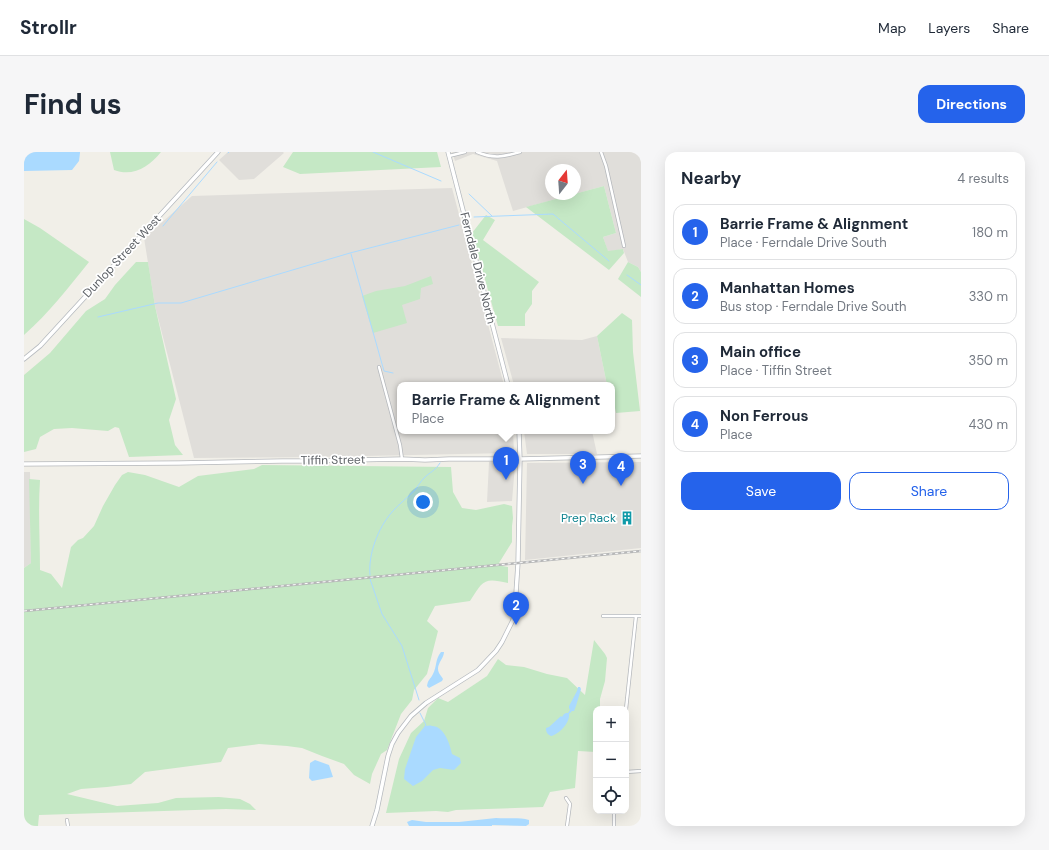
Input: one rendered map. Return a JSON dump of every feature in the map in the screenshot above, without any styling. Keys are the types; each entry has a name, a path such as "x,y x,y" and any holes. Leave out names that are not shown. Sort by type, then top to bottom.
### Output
{"main road":[{"name":"Dunlop Street West","path":"24,359 40,346 218,152"},
{"name":"Ferndale Drive North","path":"448,152 507,382"},
{"path":"372,826 377,810 388,756 398,733 411,716 426,703 478,670 496,651 510,627 515,608 517,578 520,459 519,434"},
{"name":"Tiffin Street","path":"24,464 520,459 641,456"}],"street":[{"path":"449,156 465,152"},
{"path":"477,152 486,156 497,157 508,156 520,152"},
{"path":"601,152 606,166 624,246"},
{"path":"379,367 397,434"},
{"path":"397,434 402,459"},
{"path":"603,616 641,616"},
{"path":"626,706 636,616"},
{"path":"629,772 641,772"},
{"path":"566,798 570,804 567,826"},
{"path":"614,814 614,826"},
{"path":"67,820 68,826"}],"shaded area":[{"path":"228,152 284,153 254,179 239,180 219,160"},
{"path":"452,152 641,152 641,272 638,267 628,262 623,249 608,252 603,237 616,233 604,186 581,192 581,164 545,164 545,200 552,200 513,211 497,161 473,154 455,161"},
{"path":"452,188 503,382 397,382 397,434 513,434 514,453 194,458 155,306 144,238 192,196"},
{"path":"597,336 606,382 513,382 501,338 582,340"},
{"path":"524,434 593,434 597,454 527,454"},
{"path":"489,462 512,462 515,465 512,501 487,502"},
{"path":"641,462 641,548 525,560 527,463"},
{"path":"24,472 30,472 31,563 24,568"}],"green space":[{"path":"110,152 161,152 151,162 140,169 121,172 114,170"},
{"path":"293,152 437,152 441,167 300,174 283,167"},
{"path":"604,186 616,233 603,237 608,251 623,249 624,253 609,270 526,207 552,200 581,200 581,192"},
{"path":"486,215 495,220 483,240 539,282 532,291 532,304 525,314 525,326 498,326 472,233"},
{"path":"24,219 40,228 89,262 50,309 24,335"},
{"path":"136,262 148,262 155,306 176,399 169,420 175,445 183,455 129,457 119,428 115,427 108,431 72,428 54,429 40,437 36,449 24,452 24,375 50,353 86,311 105,299 115,285"},
{"path":"628,262 638,267 641,272 641,297 618,279"},
{"path":"431,276 433,284 421,288 420,299 402,305 407,323 373,333 362,296 376,291 405,286"},
{"path":"622,313 632,320 633,352 640,411 616,413 615,382 606,382 597,336"},
{"path":"262,465 451,467 453,492 462,508 476,510 504,504 512,506 512,542 499,563 502,566 508,567 508,583 493,580 484,582 470,601 435,606 427,621 438,631 427,674 414,690 412,700 401,714 387,750 381,754 372,774 370,784 354,775 344,764 302,748 259,744 228,748 221,762 145,772 131,784 81,789 67,794 117,806 158,803 176,798 219,797 240,799 250,804 256,810 226,809 39,815 38,826 24,826 24,568 31,563 29,479 40,480 40,570 51,574 62,588 71,547 78,540 83,538 94,526 103,506 122,475 128,472 145,475 179,487 198,476 254,469"},
{"path":"594,640 607,658 605,681 600,699 600,706 593,706 593,752 578,751 575,788 550,792 543,807 456,810 448,812 386,813 399,759 411,733 424,721 428,708 438,698 448,702 487,676 498,659 506,665 524,667 567,678 585,695"}],"water":[{"path":"24,152 80,153 79,161 72,170 24,171"},
{"path":"441,652 444,652 444,655 438,670 443,679 429,688 427,686 428,682 432,676"},
{"path":"578,687 581,689 574,711 569,714 568,721 560,731 551,736 547,733 546,728 561,716 562,717 564,714 568,713 570,710 569,706"},
{"path":"425,726 436,727 443,732 450,745 452,754 460,758 461,763 454,770 440,768 433,770 422,781 413,786 404,779 405,769 416,737"},
{"path":"315,760 329,765 333,777 312,781 309,778 310,763"},
{"path":"496,818 525,819 529,820 529,824 526,826 409,826 407,822 412,820 426,822 459,822"}],"waterway":[{"path":"373,152 441,181"},
{"path":"163,226 217,162"},
{"path":"469,194 492,216"},
{"path":"474,217 553,214 609,261"},
{"path":"98,317 158,303 181,303 350,253 459,225"},
{"path":"351,254 384,371 393,373"},
{"path":"627,275 641,285"},
{"path":"370,575 372,550 382,526 395,509 440,463"},
{"path":"370,579 382,614 402,646 419,700"},
{"path":"420,713 426,725 425,726"}],"railway":[{"path":"24,611 641,551"}],"place":[{"name":"Barrie Frame & Alignment","path":"506,480"},
{"name":"Main office","path":"583,484"},
{"name":"Non Ferrous","path":"621,486"},
{"name":"Prep Rack","path":"627,518"},
{"name":"Manhattan Homes","path":"516,625"}]}
